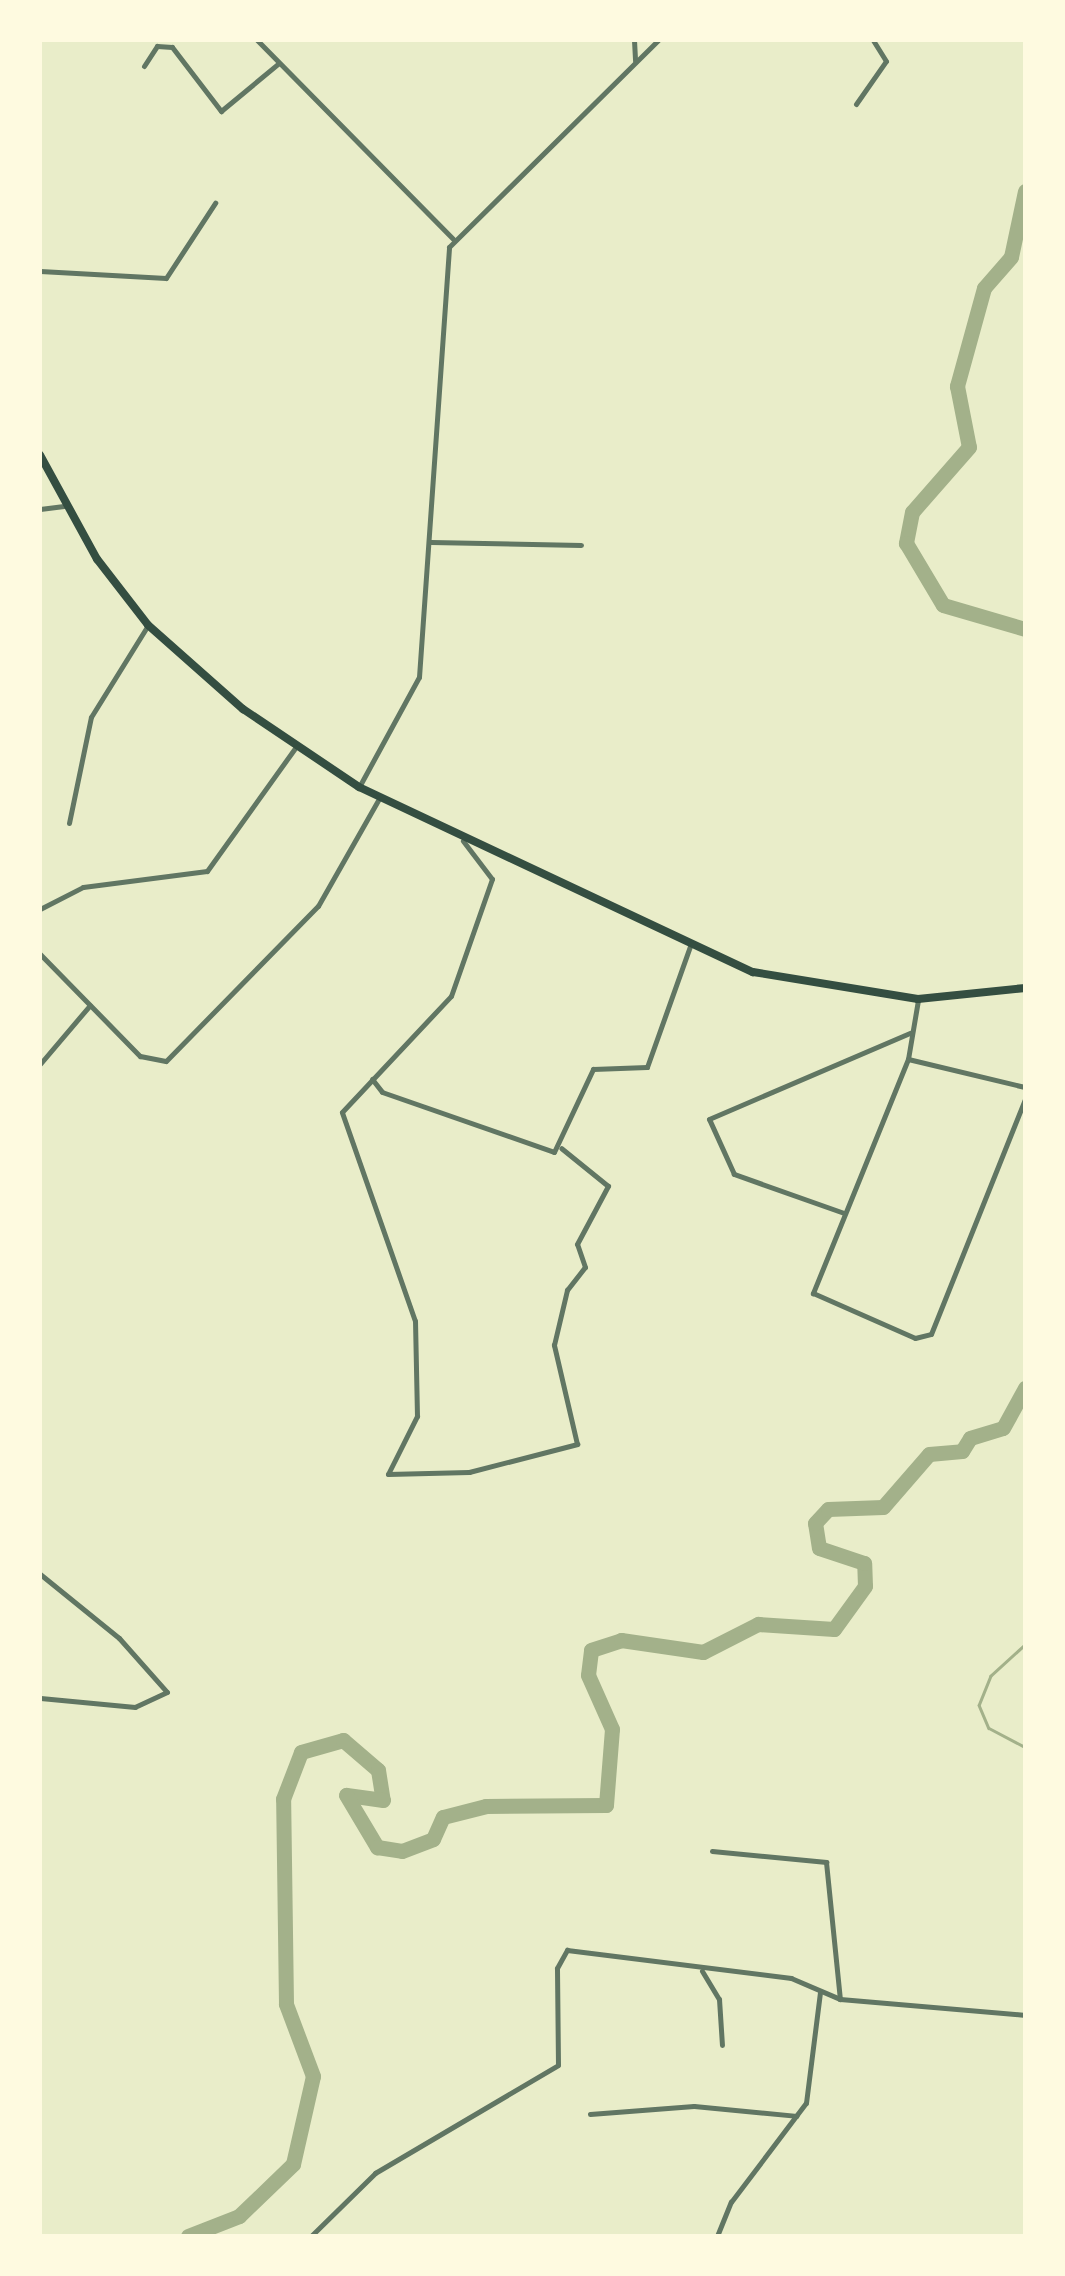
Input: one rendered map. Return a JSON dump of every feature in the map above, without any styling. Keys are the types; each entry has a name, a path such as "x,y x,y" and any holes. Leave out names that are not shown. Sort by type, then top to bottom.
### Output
{"main road":[{"path":"40,455 66,506 148,625 295,748 359,787 463,841 690,946 811,986 918,999 1025,988"}],"street":[{"path":"257,40 454,239"},
{"path":"634,40 634,64"},
{"path":"359,787 414,692 431,542 454,239 658,40"},
{"path":"856,104 884,71 873,40"},
{"path":"144,66 157,46 172,47 221,111 280,63"},
{"path":"40,271 166,278 215,203"},
{"path":"40,510 66,506"},
{"path":"431,542 581,545"},
{"path":"70,824 91,716 148,625"},
{"path":"40,909 83,887 208,871 295,748"},
{"path":"40,954 140,1056 166,1061 318,906 380,797"},
{"path":"372,1079 382,1092 517,1144 561,1148 608,1186 577,1244 585,1267 568,1290 554,1345 577,1444 468,1472 388,1474 414,1433 420,1388 414,1321 342,1117 372,1079 438,1019 486,910 491,871 463,841"},
{"path":"561,1148 592,1069 647,1066 690,946"},
{"path":"918,999 908,1058 813,1293 915,1338 931,1334 1025,1099"},
{"path":"40,1064 90,1006"},
{"path":"844,1213 734,1174 709,1119 910,1034"},
{"path":"908,1058 1025,1088"},
{"path":"40,1574 119,1638 167,1692 135,1707 40,1698"},
{"path":"712,1851 826,1862 840,1999"},
{"path":"311,2236 375,2173 558,2065 557,1968 568,1950 646,1955 702,1971 791,1978 840,1999 1025,2014"},
{"path":"702,1971 719,1999 722,2045"},
{"path":"716,2236 731,2202 797,2116 820,1992"},
{"path":"590,2114 694,2106 797,2116"}],"waterway":[{"path":"1025,191 1011,257 984,288 957,386 969,447 912,512 906,543 943,605 1025,629"},
{"path":"188,2236 239,2216 293,2164 313,2076 286,2004 283,1799 301,1752 343,1740 378,1770 383,1800 346,1795 377,1847 402,1851 433,1839 443,1817 486,1806 606,1805 612,1729 588,1675 591,1650 621,1640 703,1652 758,1624 834,1629 865,1586 864,1563 819,1548 815,1523 828,1509 883,1507 929,1454 962,1451 970,1438 1003,1428 1025,1388"},
{"path":"1025,1645 991,1676 979,1705 989,1728 1025,1747"}]}
